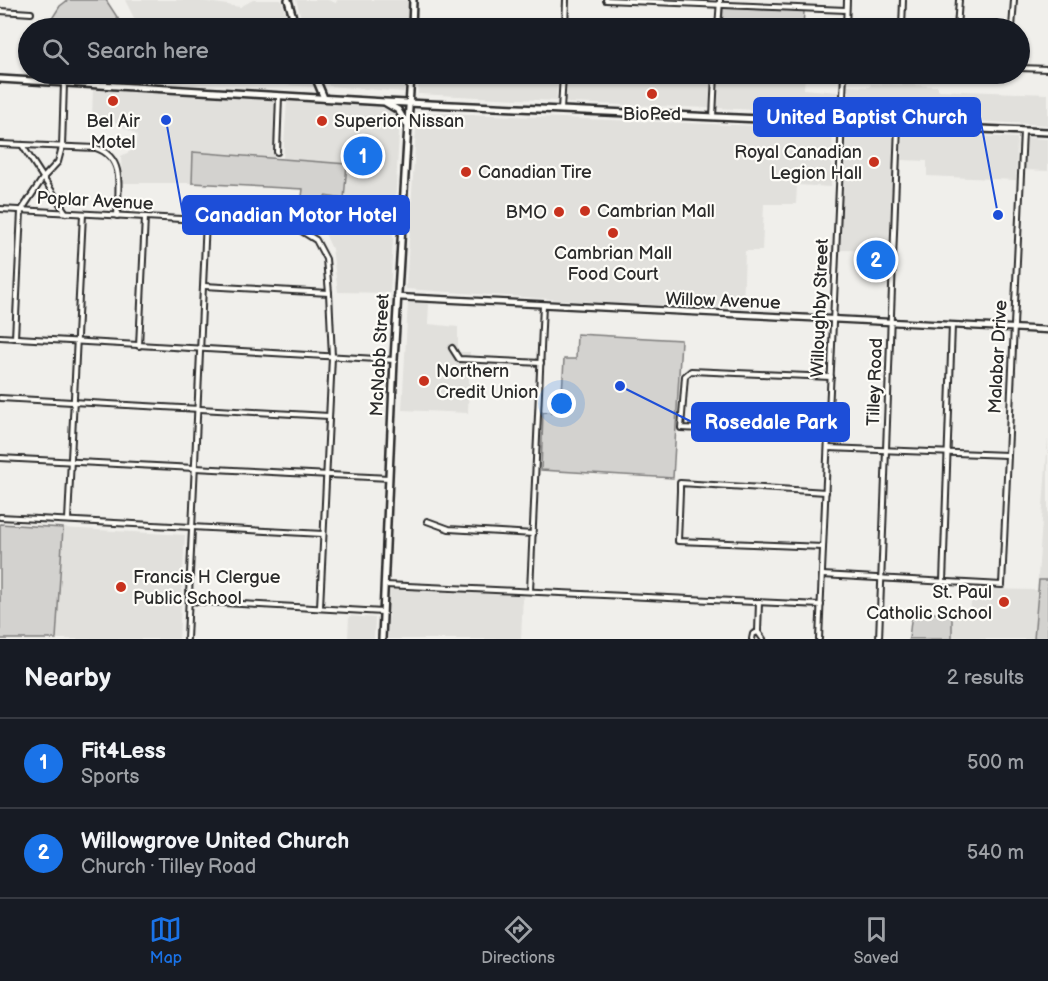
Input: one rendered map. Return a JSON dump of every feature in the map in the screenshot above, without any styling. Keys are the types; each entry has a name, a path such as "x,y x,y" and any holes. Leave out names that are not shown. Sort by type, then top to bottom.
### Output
{"main road":[{"path":"288,0 293,18"},
{"path":"413,18 414,0"},
{"path":"0,80 18,81"},
{"path":"82,84 385,102 1048,132"},
{"path":"318,84 324,98"},
{"name":"McNabb Street","path":"382,639 397,297 411,84"},
{"path":"385,102 398,110 408,127"}],"street":[{"path":"565,18 566,0"},
{"path":"606,0 846,10"},
{"path":"846,18 847,0"},
{"path":"902,18 903,0"},
{"path":"958,18 959,0"},
{"path":"1013,18 1014,0"},
{"path":"719,18 720,3"},
{"path":"0,11 31,13"},
{"path":"1030,68 1048,69"},
{"path":"15,338 21,211 43,178 58,162 62,147 64,84"},
{"path":"561,110 562,84"},
{"path":"713,117 715,84"},
{"name":"Willoughby Street","path":"819,639 844,84"},
{"path":"277,152 279,95"},
{"name":"Tilley Road","path":"879,639 898,125"},
{"name":"Malabar Drive","path":"943,582 1002,585 1023,131"},
{"path":"0,144 96,148 106,151 114,159 118,169 117,216"},
{"path":"22,145 66,213"},
{"name":"Poplar Avenue","path":"0,209 292,225 316,240 326,259 332,357 320,608"},
{"path":"68,520 83,214"},
{"path":"139,346 145,217"},
{"path":"187,639 206,220"},
{"path":"204,286 329,292"},
{"name":"Willow Avenue","path":"397,297 1048,330"},
{"path":"530,591 543,305"},
{"path":"822,575 943,582 952,324"},
{"path":"0,337 394,360"},
{"path":"452,348 459,358 541,363"},
{"path":"828,435 681,428 685,376 691,370 831,377"},
{"path":"0,398 329,416"},
{"path":"828,448 1007,455"},
{"path":"0,458 389,478"},
{"path":"823,547 678,541 680,483 826,492"},
{"path":"0,517 323,534"},
{"path":"427,521 449,529 533,534"},
{"path":"385,585 821,605"},
{"path":"189,601 384,612"},
{"path":"759,602 758,632 763,639"},
{"path":"752,639 753,634 758,632"}],"shaded area":[{"path":"68,0 106,0 118,18 52,18 60,6"},
{"path":"125,0 195,0 240,7 253,0 281,0 287,18 134,18"},
{"path":"296,0 328,0 336,3 337,0 408,0 408,18 301,18"},
{"path":"723,8 804,11 804,18 722,18"},
{"path":"269,84 314,84 315,87"},
{"path":"328,84 404,84 404,92 329,86"},
{"path":"418,84 557,84 556,101 418,94"},
{"path":"566,84 711,84 709,108 568,103 565,100"},
{"path":"718,84 804,84 804,89 839,92 837,114 717,108"},
{"path":"871,84 938,86 938,90 1048,94 1048,125 847,114 848,86 870,87"},
{"path":"93,88 275,99 274,158 193,152 192,183 122,183 121,156 135,149 137,135 109,119 92,118"},
{"path":"287,101 390,108 400,116 390,293 338,292 332,249 320,223 325,196 283,159"},
{"path":"417,112 833,129 831,187 797,185 796,204 764,204 762,251 745,251 743,308 607,303 406,289"},
{"path":"846,130 894,133 889,251 840,250"},
{"path":"903,132 1017,138 1016,180 927,176 927,161 901,160"},
{"path":"1027,138 1048,139 1048,171 1025,170"},
{"path":"193,152 347,164 344,199 325,196 320,223 299,220 303,189 192,183"},
{"path":"408,301 429,303 428,324 458,327 458,352 470,352 468,413 402,410"},
{"path":"577,334 681,340 673,478 541,470 543,412 561,413 564,359 576,359"},
{"name":"St. Paul Catholic School","path":"1048,438 1048,639 952,639 952,614 970,615 972,589 1037,590"},
{"path":"0,524 63,528 56,639 0,639"},
{"name":"Francis H Clergue Public School","path":"63,528 185,535 179,639 56,639"},
{"path":"1039,580 1048,580 1048,639 1034,639"},
{"path":"389,588 523,594 521,639 388,639"},
{"path":"912,612 952,614 952,639 909,639"},
{"path":"349,616 375,618 374,639 348,639"}],"place":[{"name":"BioPed","path":"652,94"},
{"name":"Bel Air Motel","path":"113,101"},
{"name":"Canadian Motor Hotel","path":"166,120"},
{"name":"Superior Nissan","path":"322,121"},
{"name":"Fit4Less","path":"363,156"},
{"name":"Royal Canadian Legion Hall","path":"874,162"},
{"name":"Canadian Tire","path":"466,172"},
{"name":"Cambrian Mall","path":"585,211"},
{"name":"BMO","path":"559,212"},
{"name":"United Baptist Church","path":"998,215"},
{"name":"Cambrian Mall Food Court","path":"613,233"},
{"name":"Willowgrove United Church","path":"876,260"},
{"name":"Northern Credit Union","path":"424,381"},
{"name":"Rosedale Park","path":"620,386"},
{"name":"Francis H Clergue Public School","path":"121,587"},
{"name":"St. Paul Catholic School","path":"1004,602"}]}
